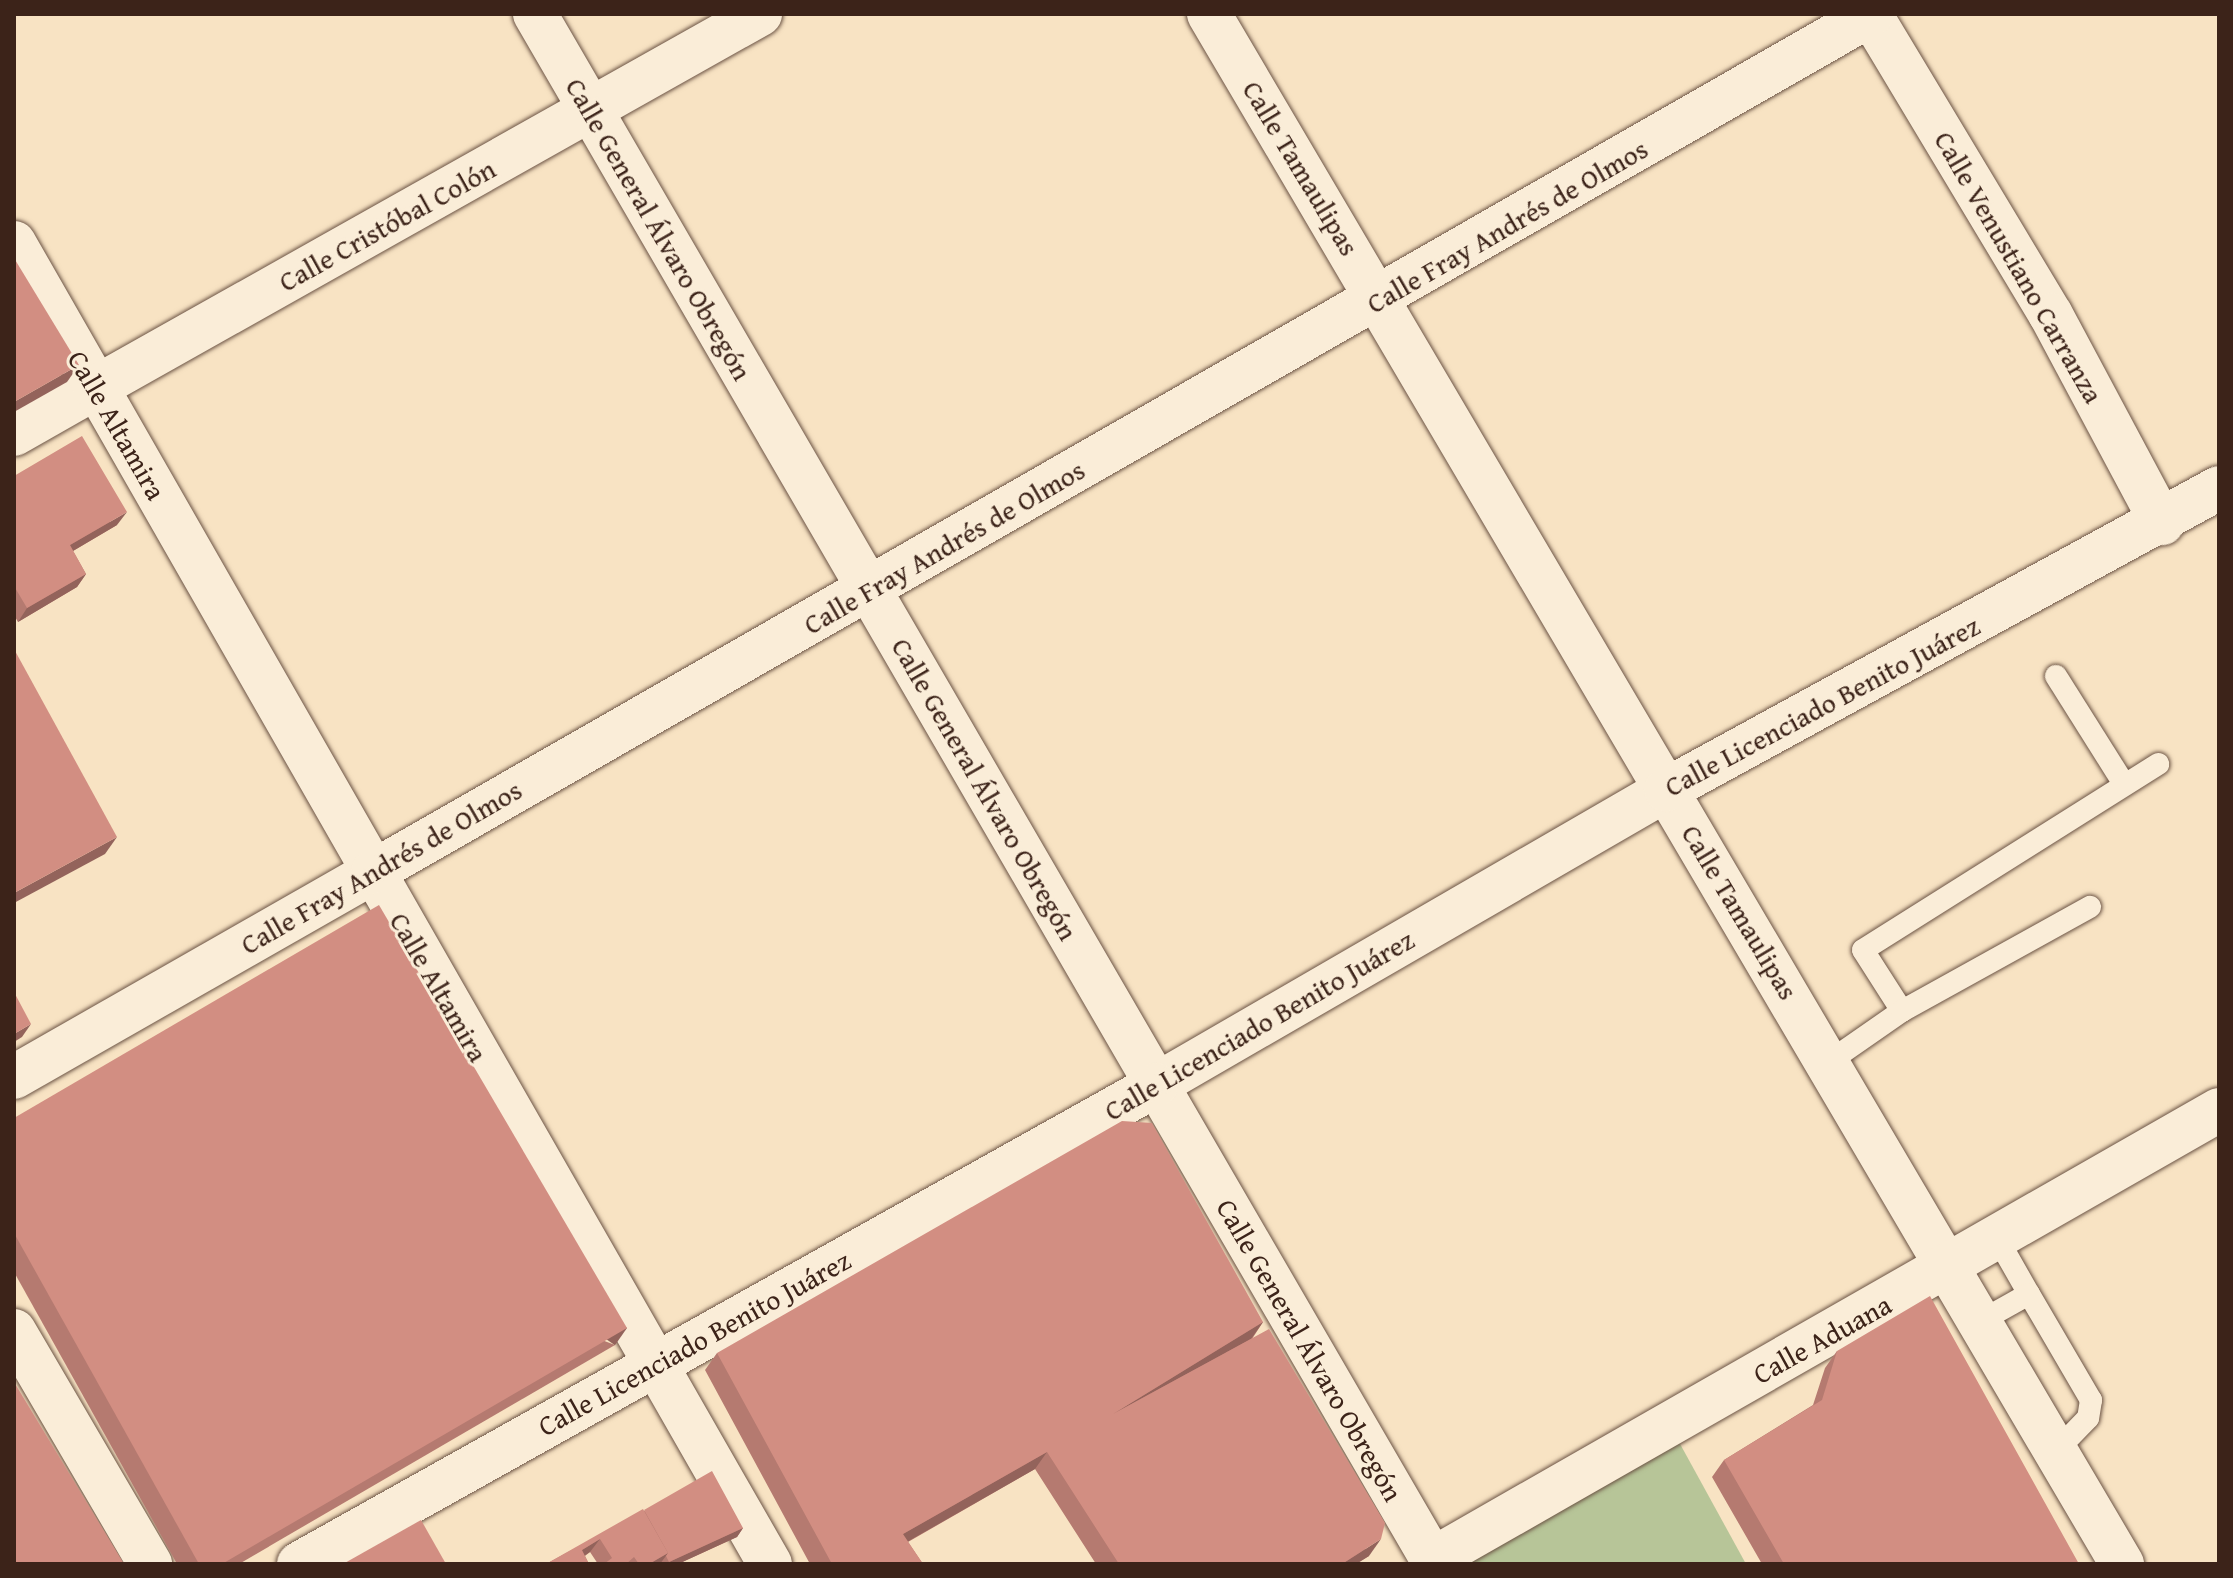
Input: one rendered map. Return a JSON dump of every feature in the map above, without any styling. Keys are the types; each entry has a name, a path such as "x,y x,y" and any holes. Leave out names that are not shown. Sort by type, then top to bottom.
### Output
{"street":[{"name":"Calle General Álvaro Obregón","path":"535,14 1431,1562"},
{"name":"Calle Cristóbal Colón","path":"14,434 760,14"},
{"name":"Calle Tamaulipas","path":"1209,14 1666,790 1830,1061 1947,1268 2058,1449 2122,1564"},
{"name":"Calle Fray Andrés de Olmos","path":"14,1077 1379,301 1871,14"},
{"name":"Calle Venustiano Carranza","path":"1871,14 2051,315 2162,523"},
{"name":"Calle Altamira","path":"14,243 770,1564"},
{"name":"Calle Licenciado Benito Juárez","path":"299,1564 1156,1085 1666,790 2162,523 2219,488"},
{"name":"Calle Aduana","path":"1431,1562 2218,1114"},
{"path":"14,1331 150,1564"}],"lane":[{"path":"2056,676 2124,784"},
{"path":"1902,1011 1863,950 2158,764"},
{"path":"1830,1061 1902,1011 2090,907"},
{"path":"1997,1238 2091,1400 2088,1418 2058,1449"},
{"path":"1979,1322 2029,1294"}],"green space":[{"path":"1679,1442 1746,1564 1463,1564"}],"building":[{"path":"14,258 79,365 14,402"},
{"path":"82,436 127,512 70,545 86,574 27,608 14,586 14,476"},
{"path":"14,649 117,837 14,893"},
{"path":"379,905 627,1328 222,1564 199,1564 14,1233 14,1118"},
{"path":"14,992 31,1024 14,1034"},
{"path":"1122,1121 1152,1123 1263,1322 1113,1414 1269,1329 1385,1523 1381,1539 1342,1564 1119,1564 1047,1452 903,1534 923,1564 832,1564 717,1353"},
{"path":"1930,1296 2079,1564 1784,1564 1724,1460 1822,1400 1837,1351"},
{"path":"14,1382 124,1564 14,1564"},
{"path":"712,1471 743,1528 669,1562 668,1553 644,1510"},
{"path":"643,1509 668,1553 649,1564 639,1564 634,1557 626,1564 604,1564 612,1558 600,1539 582,1550 588,1562 585,1564 546,1564"},
{"path":"421,1520 446,1564 343,1564"}]}
